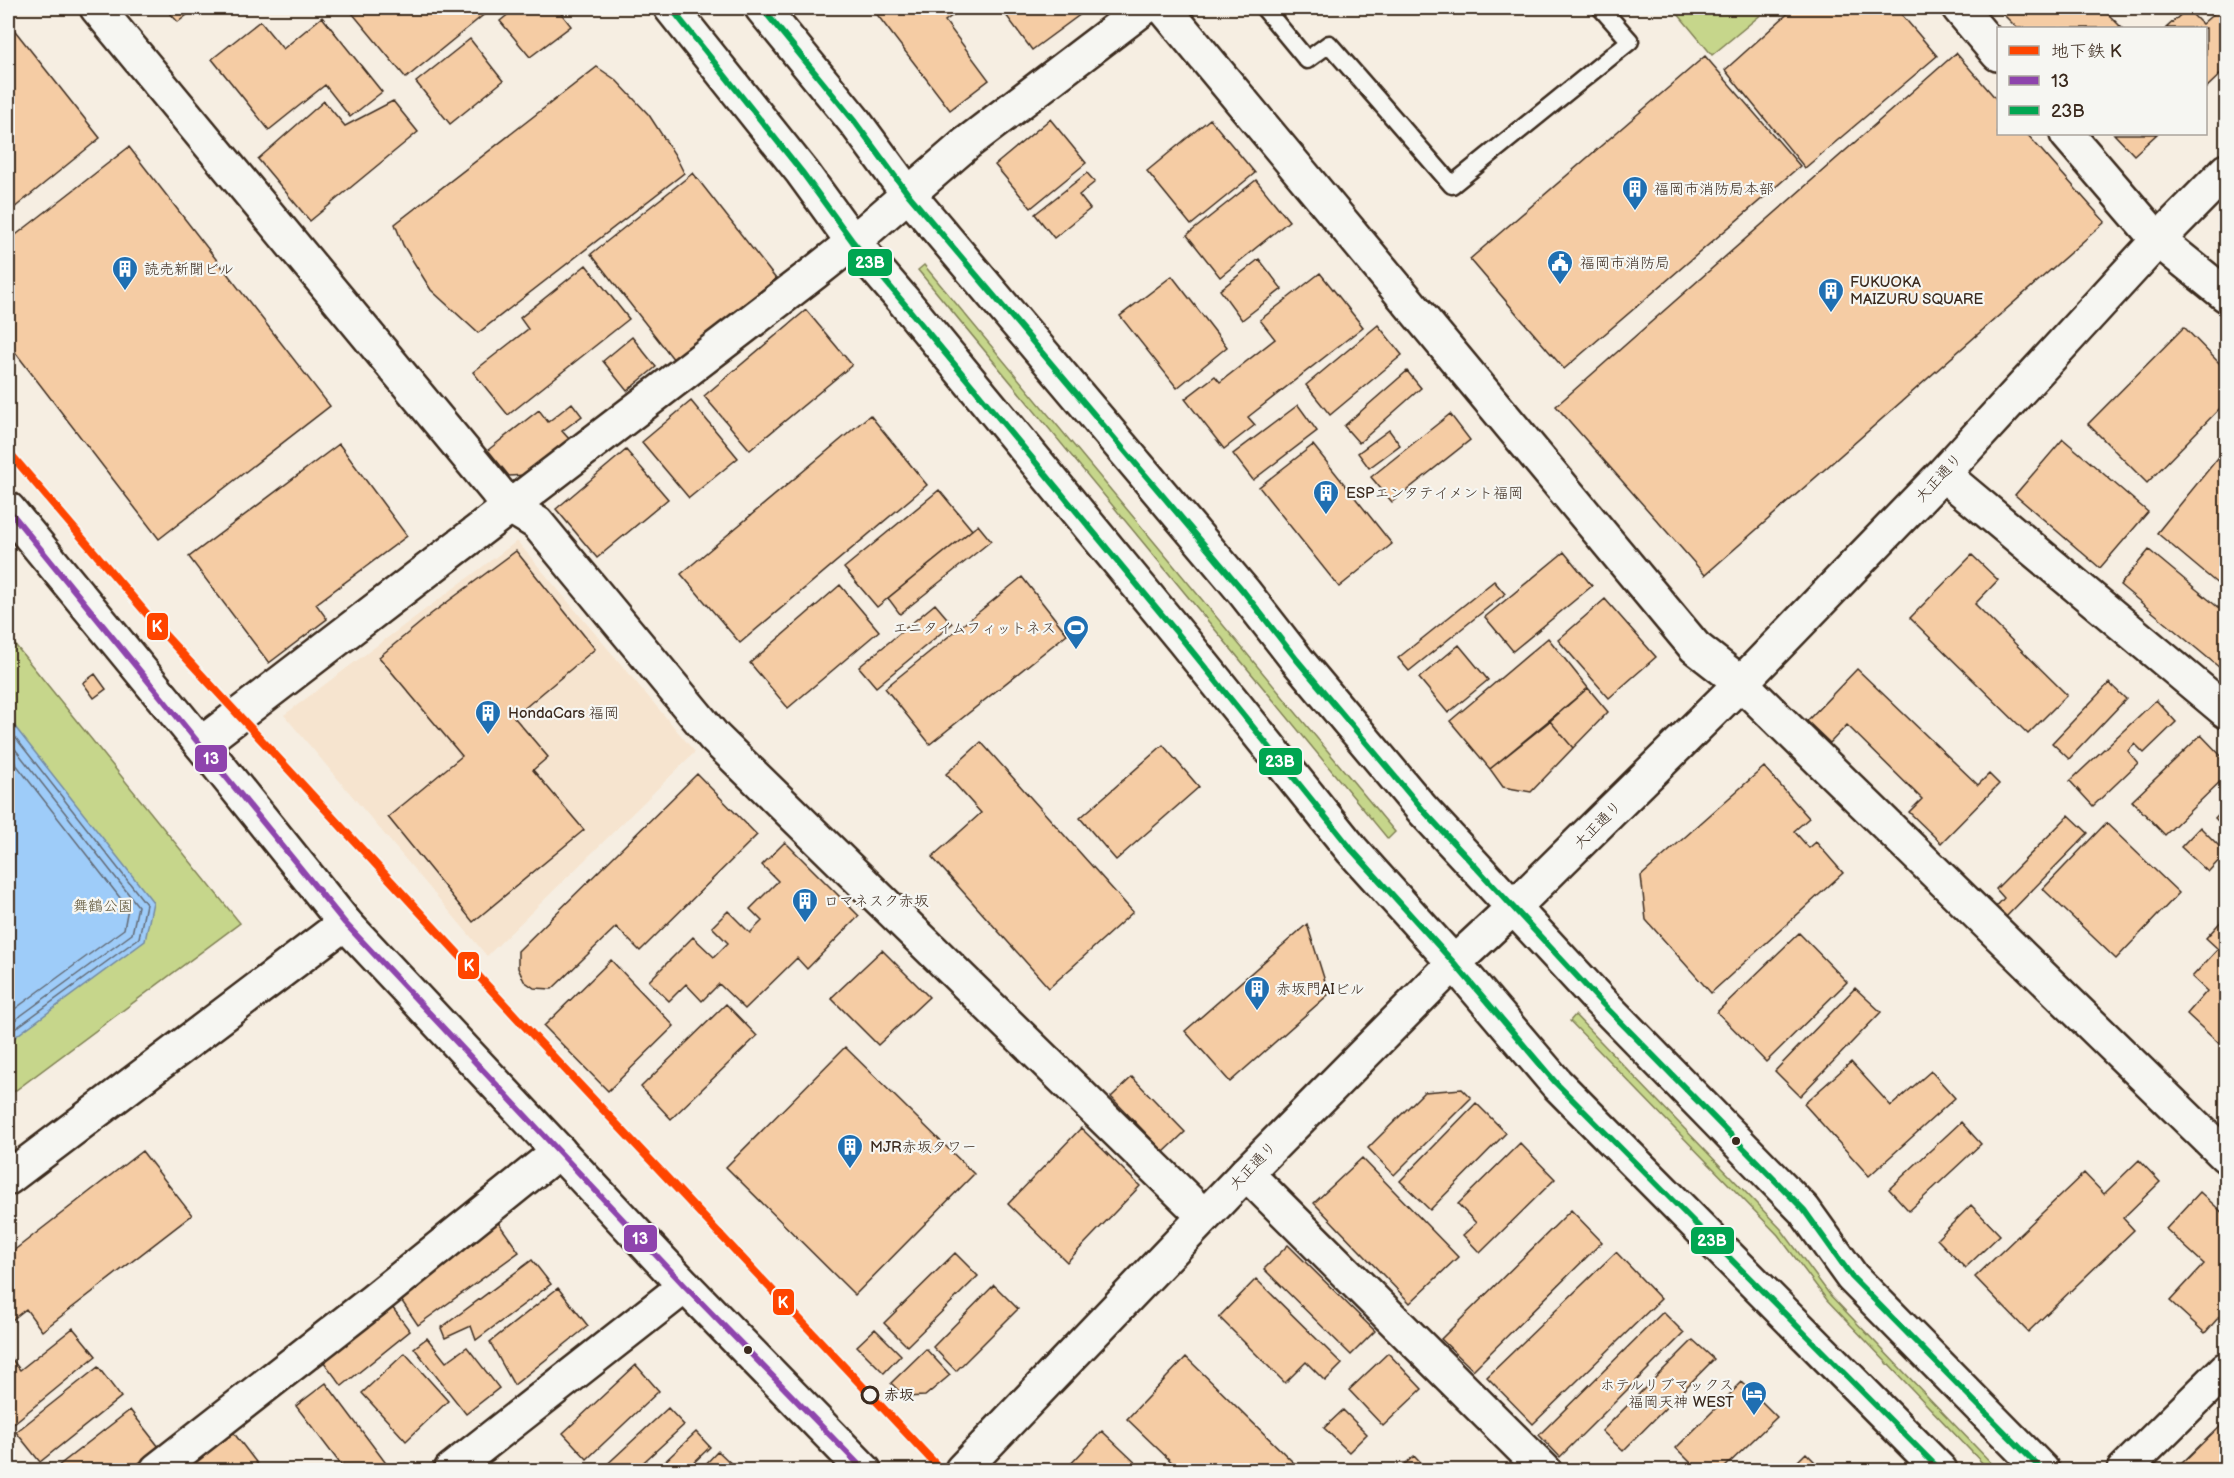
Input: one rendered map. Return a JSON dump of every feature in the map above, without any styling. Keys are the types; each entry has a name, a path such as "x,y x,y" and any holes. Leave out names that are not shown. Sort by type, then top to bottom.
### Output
{"street":[{"path":"97,8 509,506 537,523 714,738 1204,1216"},
{"path":"671,8 802,172 852,242 911,309 1138,584 1352,850 1454,963 1556,1083 1940,1470"},
{"path":"762,8 855,122 908,194 1244,592 1297,660 1422,809 1599,1000 1804,1210 1852,1277 2042,1470"},
{"path":"201,744 852,242 967,143 1144,8"},
{"path":"1164,8 1695,647 1741,683 2226,1156"},
{"path":"1959,8 1997,53"},
{"path":"2068,135 2158,240 2226,295"},
{"name":"大正通り","path":"962,1470 1246,1173 1454,963 1514,907 1741,683 1943,474 2158,240 2226,171"},
{"path":"1943,474 2226,711"},
{"path":"8,509 345,923 685,1286 864,1470"},
{"path":"8,1178 345,923"},
{"path":"157,1470 373,1301 559,1150"},
{"path":"1246,1173 1544,1470"},
{"path":"451,1470 685,1286"},
{"path":"2124,1470 2226,1369"}],"lane":[{"path":"1264,8 1307,60 1329,44 1452,185 1630,41 1601,8"}],"shaded area":[{"name":"HondaCars 福岡","path":"517,541 695,752 487,956 284,715"}],"green space":[{"path":"1673,8 1769,8 1712,55"},
{"path":"924,265 1395,832 1388,839 918,270"},
{"name":"舞鶴公園","path":"8,636 240,923 8,1096"},
{"path":"1575,1015 1781,1229 1830,1295 1998,1470 1989,1470 1827,1300 1778,1235 1570,1021"}],"water":[{"path":"8,718 153,902 145,941 8,1042"}],"building":[{"path":"165,8 196,8 178,22"},
{"path":"348,8 492,8 406,78"},
{"path":"516,8 557,8 571,26 530,57 500,21"},
{"path":"872,8 963,8 945,21 989,80 950,110"},
{"path":"1005,8 1089,8 1032,50 1003,11"},
{"path":"1794,8 1896,8 1937,56 1805,168 1725,70"},
{"path":"2002,8 2102,8 2121,27 2016,27 1999,10"},
{"path":"2187,9 2202,24 2218,10 2226,18 2226,69 2207,87 2207,27 2167,27"},
{"path":"322,17 382,92 350,117 325,85 269,130 212,59 260,21 283,49"},
{"path":"8,22 100,138 8,213"},
{"path":"470,39 503,81 450,124 416,82"},
{"name":"FUKUOKA MAIZURU SQUARE","path":"1956,53 1997,100 1997,135 2028,135 2105,222 1705,575 1556,406"},
{"name":"福岡市消防局本部","path":"1705,56 1800,166 1564,369 1470,259"},
{"path":"597,67 616,80 649,115 684,173 478,333 431,290 403,245 395,224"},
{"path":"324,101 345,126 393,101 418,132 310,221 258,159"},
{"path":"1050,119 1086,163 1031,208 995,165"},
{"path":"1210,119 1255,173 1191,225 1147,171"},
{"path":"2115,135 2156,135 2134,155"},
{"name":"読売新聞ビル","path":"129,147 330,406 159,539 8,343 8,241"},
{"path":"693,173 776,279 674,360 591,254"},
{"path":"1087,173 1095,182 1079,195 1090,209 1054,238 1035,214"},
{"path":"1256,180 1289,221 1220,277 1187,235"},
{"path":"1259,259 1282,289 1242,320 1220,290"},
{"path":"586,265 629,319 508,415 473,372 528,329 520,318"},
{"path":"1320,273 1363,327 1248,417 1255,425 1224,449 1185,399 1215,376 1220,382 1275,339 1260,320"},
{"path":"1172,276 1227,347 1177,388 1120,316"},
{"path":"806,310 852,365 750,450 704,396"},
{"path":"1378,325 1402,355 1330,415 1306,385"},
{"path":"2184,327 2226,370 2226,402 2147,483 2088,424"},
{"path":"632,337 656,367 627,391 603,361"},
{"path":"1407,371 1421,388 1359,443 1344,426"},
{"path":"691,401 738,458 689,498 642,442"},
{"path":"572,403 582,416 562,431 570,440 526,475 509,476 488,450 539,410 548,422"},
{"path":"1298,405 1317,431 1253,480 1233,454"},
{"path":"1450,414 1470,440 1392,502 1371,477"},
{"path":"870,415 927,485 740,643 681,574"},
{"path":"1389,430 1400,445 1369,468 1358,453"},
{"path":"2063,439 2148,512 2100,568 2015,495"},
{"path":"339,444 407,536 316,604 327,619 269,663 189,557"},
{"name":"ESPエンタテイメント福岡","path":"1313,445 1392,544 1339,587 1259,487"},
{"path":"2226,448 2226,591 2157,533"},
{"path":"626,450 668,499 597,558 556,509"},
{"path":"939,490 972,530 877,607 844,568"},
{"path":"978,525 991,541 900,614 888,598"},
{"path":"2149,550 2226,614 2226,673 2120,585"},
{"name":"HondaCars 福岡","path":"516,551 595,649 514,717 548,757 533,770 584,830 473,922 388,817 462,756 379,657 431,614"},
{"path":"1564,552 1592,586 1513,651 1485,617"},
{"path":"1972,555 1998,580 1975,604 2067,695 2028,734 1910,618"},
{"path":"1022,577 1067,634 930,744 885,688"},
{"path":"1494,581 1505,594 1409,671 1398,658"},
{"path":"840,585 879,631 788,708 750,663"},
{"path":"1605,599 1656,657 1609,698 1558,640"},
{"path":"935,604 952,624 876,687 859,667"},
{"path":"1548,638 1588,688 1490,769 1450,721"},
{"path":"1459,645 1488,680 1448,713 1419,678"},
{"path":"1857,669 1978,785 1989,774 1999,784 1941,843 1909,812 1922,799 1847,725 1830,743 1807,721"},
{"path":"95,674 106,689 94,698 83,683"},
{"path":"2109,683 2126,699 2069,759 2052,743"},
{"path":"1588,688 1608,712 1573,748 1550,721"},
{"path":"2156,700 2176,722 2144,753 2135,744 2128,751 2138,763 2093,806 2070,781"},
{"path":"1550,721 1573,748 1531,792 1503,787 1490,769"},
{"path":"2201,735 2226,761 2226,776 2165,835 2132,801"},
{"path":"981,742 1133,912 1049,988 932,857 981,813 946,774"},
{"path":"1163,745 1199,787 1116,860 1080,818"},
{"path":"1764,767 1809,818 1794,831 1809,848 1816,842 1843,873 1711,993 1646,920 1641,876"},
{"path":"697,774 757,835 640,951 616,927 552,989 534,988 524,981 518,968 518,951"},
{"path":"2226,806 2226,829 2215,818"},
{"path":"2069,815 2088,833 2004,919 1994,909 2004,898 1996,889"},
{"path":"2106,823 2179,893 2116,959 2043,889"},
{"path":"2200,827 2226,853 2208,872 2181,847"},
{"name":"ロマネスク赤坂","path":"785,842 859,916 807,969 797,958 745,1009 719,984 702,1001 686,984 669,1001 649,981 693,937 714,957 728,943 712,927 728,911 750,933 762,921 750,909 778,881 762,865"},
{"path":"2226,916 2226,1050 2187,1014 2207,991 2192,977 2218,949 2206,938"},
{"name":"赤坂門AIビル","path":"1307,924 1329,994 1230,1082 1185,1031"},
{"path":"1799,933 1847,982 1766,1062 1717,1012"},
{"path":"882,950 929,997 878,1045 831,998"},
{"path":"611,960 674,1026 608,1091 544,1026"},
{"path":"1855,988 1881,1012 1800,1096 1775,1071"},
{"path":"726,1004 757,1036 671,1119 641,1087"},
{"name":"MJR赤坂タワー","path":"845,1047 974,1174 855,1295 726,1167"},
{"path":"1851,1062 1891,1106 1931,1071 1955,1098 1869,1176 1804,1104"},
{"path":"1132,1077 1185,1132 1164,1152 1111,1097"},
{"path":"1462,1089 1471,1098 1394,1175 1368,1148 1424,1092"},
{"path":"1476,1103 1506,1133 1430,1210 1400,1181"},
{"path":"1961,1122 1981,1144 1909,1211 1889,1189"},
{"path":"1081,1128 1140,1186 1067,1262 1008,1204"},
{"path":"1520,1143 1555,1179 1480,1253 1463,1235 1476,1223 1458,1204"},
{"path":"142,1151 192,1215 42,1331 26,1309 8,1323 8,1255"},
{"path":"1362,1158 1458,1257 1410,1303 1314,1203"},
{"path":"2139,1160 2160,1182 2123,1218 2134,1230 2028,1332 1975,1277 2084,1173 2104,1194"},
{"path":"2200,1192 2226,1216 2226,1309 2205,1333 2170,1301 2204,1264 2166,1229"},
{"path":"1971,1205 2000,1235 1965,1268 1937,1239"},
{"path":"1571,1210 1602,1242 1473,1370 1441,1339"},
{"path":"497,1221 519,1252 418,1325 397,1294"},
{"path":"1288,1245 1375,1331 1351,1355 1264,1269"},
{"path":"1616,1252 1661,1299 1533,1424 1487,1377"},
{"path":"955,1253 978,1276 907,1346 884,1323"},
{"path":"532,1260 551,1284 476,1340 471,1326 445,1338 441,1328"},
{"path":"1256,1279 1342,1364 1325,1381 1306,1362 1285,1383 1219,1317"},
{"path":"994,1285 1018,1309 956,1371 933,1347"},
{"path":"558,1288 588,1326 514,1385 490,1342"},
{"path":"392,1307 410,1331 342,1386 323,1361"},
{"path":"1663,1312 1684,1333 1560,1457 1539,1435"},
{"path":"73,1328 96,1356 8,1428 8,1354 20,1370"},
{"path":"875,1329 901,1355 884,1373 857,1346"},
{"path":"427,1338 446,1362 467,1347 499,1388 466,1414 414,1348"},
{"path":"1693,1340 1714,1359 1623,1451 1602,1431"},
{"path":"926,1349 950,1375 925,1396 905,1397 891,1383"},
{"path":"405,1353 448,1401 406,1441 362,1393"},
{"path":"1388,1353 1422,1389 1383,1426 1349,1390"},
{"path":"1186,1357 1301,1470 1180,1470 1127,1419"},
{"path":"636,1365 659,1391 587,1459 563,1433"},
{"path":"98,1367 121,1397 40,1462 16,1432"},
{"path":"1742,1382 1777,1417 1722,1470 1698,1470 1676,1448"},
{"path":"326,1383 391,1470 345,1470 296,1406"},
{"path":"668,1408 684,1425 635,1470 601,1470"},
{"path":"130,1410 159,1447 130,1470 53,1470"},
{"path":"1343,1410 1367,1434 1349,1452 1324,1428"},
{"path":"2226,1420 2226,1470 2175,1470"},
{"path":"1102,1431 1143,1470 1065,1470"},
{"path":"233,1432 262,1470 198,1470 192,1462"},
{"path":"696,1432 710,1447 686,1470 656,1470"},
{"path":"718,1451 738,1470 700,1470"},
{"path":"1806,1453 1823,1470 1789,1470"},
{"path":"1414,1456 1427,1470 1398,1470"}],"metro line":[{"name":"K","path":"8,451 164,634 518,1019 941,1470"}],"transit line":[{"name":"23B","path":"671,8 802,172 853,242 1183,640 1352,850 1454,963 1556,1083 1940,1470"},
{"name":"23B","path":"762,8 855,122 908,194 1244,592 1297,660 1422,809 1599,1000 1804,1210 1852,1277 2042,1470"},
{"name":"13","path":"8,509 345,923 685,1286 864,1470"}],"place":[{"name":"福岡市消防局本部","path":"1635,212"},
{"name":"福岡市消防局","path":"1560,286"},
{"name":"読売新聞ビル","path":"125,292"},
{"name":"FUKUOKA MAIZURU SQUARE","path":"1831,314"},
{"name":"ESPエンタテイメント福岡","path":"1326,516"},
{"name":"エニタイムフィットネス","path":"1076,651"},
{"name":"HondaCars 福岡","path":"488,736"},
{"name":"ロマネスク赤坂","path":"805,924"},
{"name":"赤坂門AIビル","path":"1257,1012"},
{"name":"MJR赤坂タワー","path":"850,1170"},
{"name":"赤坂","path":"870,1395"},
{"name":"ホテルリブマックス 福岡天神 WEST","path":"1754,1417"}]}
